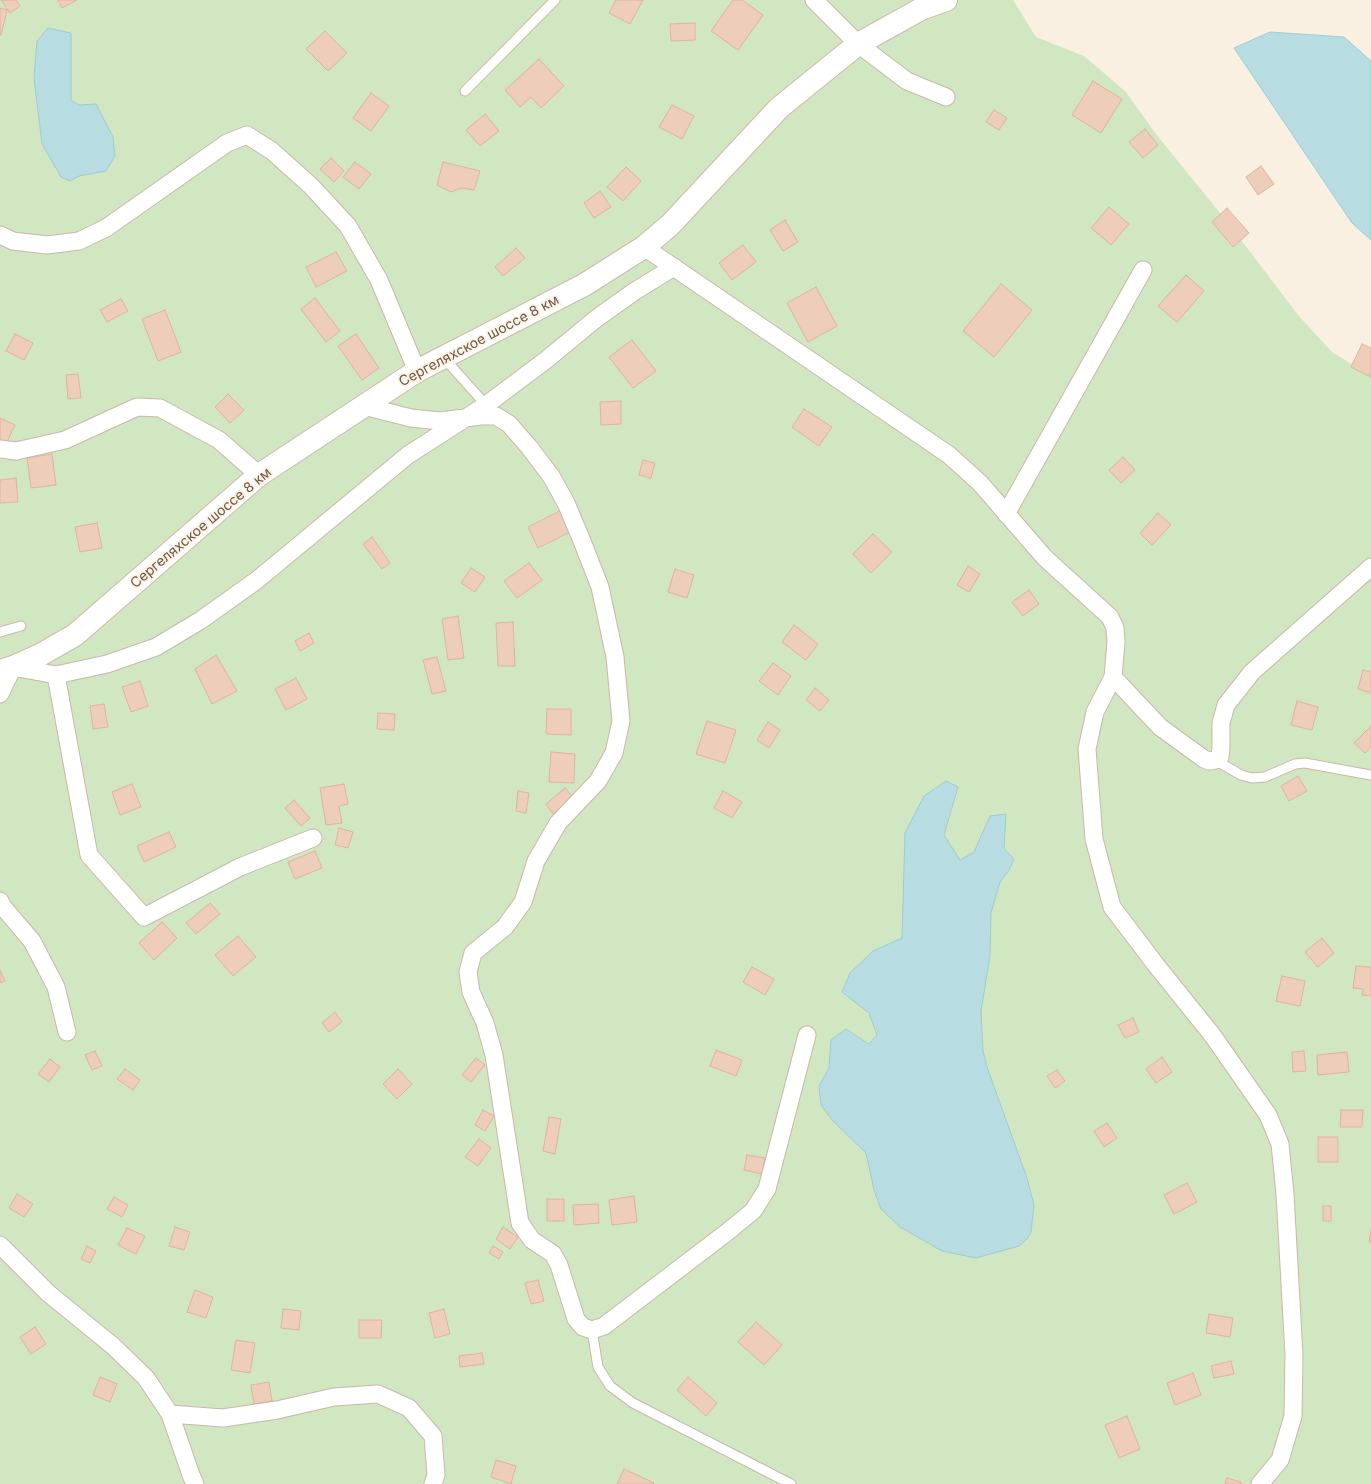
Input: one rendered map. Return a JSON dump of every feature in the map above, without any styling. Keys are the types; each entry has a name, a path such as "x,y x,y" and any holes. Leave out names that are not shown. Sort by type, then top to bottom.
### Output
{"main road":[{"name":"Сергеляхское шоссе 8 км","path":"6,669 40,655 75,635 259,475 417,371 584,285 644,247 670,225 779,108 858,44 923,8 946,0"}],"street":[{"path":"814,0 858,44 907,81 946,97"},
{"path":"0,235 13,241 47,245 79,241 106,228 227,143 247,135 272,151 311,186 348,226 379,280 417,371"},
{"path":"644,247 949,455 980,483 1045,558 1110,617 1115,628 1116,642 1113,677 1096,712 1087,749 1094,839 1112,907 1213,1036 1268,1115 1280,1144 1285,1194 1294,1355 1293,1416 1280,1460 1260,1484"},
{"path":"0,694 6,669 56,675 107,664 156,646 201,620 257,580 408,455 486,405 635,290 674,268"},
{"path":"1006,514 1142,270"},
{"path":"364,406 411,418 440,421 481,416 496,416 509,424 551,476 566,503 600,587 615,656 621,721 614,754 598,781 558,823 536,861 523,902 505,927 473,953 468,972 471,992 485,1023 494,1055 520,1223 532,1240 553,1254 559,1265 576,1319 582,1327 592,1330 604,1326 726,1233 752,1211 767,1188 807,1035"},
{"path":"0,449 16,451 65,440 137,407 160,408 219,440 259,475"},
{"path":"1113,677 1160,727 1204,759 1208,761 1215,760 1220,757 1221,723 1226,705 1252,672 1371,567"},
{"path":"56,675 89,855 144,918 240,866 313,838"},
{"path":"0,901 3,907 32,941 56,987 68,1032"},
{"path":"0,1245 48,1293 113,1346 146,1378 170,1414 195,1484"},
{"path":"170,1414 224,1418 277,1410 334,1396 378,1394 409,1408 433,1436 436,1476 433,1484"}],"lane":[{"path":"465,91 555,0"},
{"path":"443,357 486,405"},
{"path":"0,632 21,626"},
{"path":"1215,760 1241,775 1252,778 1265,777 1295,764 1305,763 1371,775"},
{"path":"592,1330 598,1367 610,1386 633,1403 791,1484"}],"green space":[{"path":"0,0 1013,0 1036,37 1084,56 1126,92 1156,134 1229,224 1298,315 1332,352 1371,376 1371,1484 0,1484"}],"water":[{"path":"48,28 71,33 71,100 79,105 96,104 113,137 115,156 106,171 79,176 70,181 61,177 42,144 34,78 37,41"},
{"path":"1270,32 1344,37 1371,61 1371,240 1352,223 1234,48"},
{"path":"946,781 958,787 944,835 960,860 974,852 990,816 1006,814 1004,849 1014,859 1009,870 1000,882 991,913 990,956 981,1011 983,1051 988,1070 1027,1178 1034,1205 1031,1232 1027,1239 1019,1246 976,1258 942,1251 900,1227 881,1209 874,1190 866,1153 833,1121 821,1105 819,1086 829,1068 831,1040 846,1029 869,1044 877,1035 869,1013 842,992 850,973 873,951 902,938 905,833 924,796"}],"building":[{"path":"1,0 16,0 20,6 10,13"},
{"path":"58,0 77,0 62,8"},
{"path":"616,0 643,0 630,24 609,13"},
{"path":"733,0 742,0 763,15 738,50 711,31"},
{"path":"0,8 7,10 1,35 0,35"},
{"path":"695,23 695,40 671,41 670,24"},
{"path":"325,31 347,53 328,71 306,49"},
{"path":"539,59 564,86 541,108 531,97 520,107 505,90"},
{"path":"1093,81 1122,99 1101,133 1072,115"},
{"path":"371,93 389,106 371,131 353,118"},
{"path":"672,105 694,116 682,139 659,127"},
{"path":"994,110 1007,118 999,130 986,122"},
{"path":"485,114 499,131 480,146 466,130"},
{"path":"1145,129 1158,145 1143,158 1129,142"},
{"path":"331,158 344,171 334,182 320,169"},
{"path":"355,162 371,174 359,189 343,177"},
{"path":"443,162 480,171 474,190 462,188 451,192 437,185"},
{"path":"1261,166 1274,184 1258,195 1246,177"},
{"path":"626,167 641,181 623,201 607,187"},
{"path":"600,191 611,207 594,218 584,203"},
{"path":"1109,207 1129,224 1111,245 1091,228"},
{"path":"1227,208 1249,233 1233,247 1212,222"},
{"path":"785,220 798,242 783,251 770,230"},
{"path":"743,245 756,262 732,280 719,263"},
{"path":"516,248 525,258 503,276 495,267"},
{"path":"336,252 347,271 316,287 306,267"},
{"path":"1186,275 1204,291 1177,322 1158,306"},
{"path":"1001,284 1032,310 994,357 963,331"},
{"path":"816,287 837,326 808,342 787,303"},
{"path":"315,298 340,331 326,342 301,309"},
{"path":"121,299 128,311 107,322 100,310"},
{"path":"165,310 181,352 158,361 142,319"},
{"path":"15,334 33,343 24,360 6,351"},
{"path":"356,334 379,368 362,380 338,346"},
{"path":"632,340 656,371 633,388 609,357"},
{"path":"1362,344 1371,348 1371,377 1351,367"},
{"path":"78,374 81,398 68,399 66,375"},
{"path":"228,394 244,410 230,423 215,407"},
{"path":"621,401 621,424 601,425 600,402"},
{"path":"804,409 832,427 819,446 792,427"},
{"path":"0,418 15,425 6,444 0,442"},
{"path":"52,454 56,485 31,488 27,458"},
{"path":"1123,457 1135,470 1121,483 1109,470"},
{"path":"643,460 655,463 651,478 639,475"},
{"path":"16,478 18,502 0,503 0,480"},
{"path":"560,511 570,532 538,548 528,527"},
{"path":"1158,513 1171,525 1152,545 1140,533"},
{"path":"97,523 102,548 80,552 75,527"},
{"path":"873,534 892,552 871,573 853,554"},
{"path":"372,537 390,563 382,569 363,544"},
{"path":"529,563 542,580 517,598 504,581"},
{"path":"968,566 980,574 969,592 957,585"},
{"path":"471,568 485,577 475,592 461,583"},
{"path":"675,569 694,575 687,598 668,592"},
{"path":"1029,590 1039,604 1023,616 1012,602"},
{"path":"458,616 464,658 448,660 442,619"},
{"path":"513,622 515,666 498,666 496,623"},
{"path":"794,625 818,644 806,660 782,642"},
{"path":"309,633 314,643 300,651 295,641"},
{"path":"216,655 237,691 212,704 195,669"},
{"path":"437,657 446,691 432,694 423,660"},
{"path":"773,663 791,676 778,695 759,681"},
{"path":"1363,670 1371,672 1371,693 1358,689"},
{"path":"296,678 307,699 286,710 275,689"},
{"path":"140,681 148,706 131,712 122,687"},
{"path":"815,688 829,700 820,711 806,700"},
{"path":"1297,701 1318,707 1312,730 1291,725"},
{"path":"104,704 108,727 93,729 90,706"},
{"path":"547,709 571,709 571,735 546,734"},
{"path":"378,713 395,714 394,730 377,729"},
{"path":"707,721 736,730 725,763 696,754"},
{"path":"768,722 780,730 769,748 757,740"},
{"path":"1371,726 1371,747 1365,753 1354,743"},
{"path":"551,752 575,754 574,783 549,782"},
{"path":"1298,776 1307,791 1289,801 1281,786"},
{"path":"132,784 141,807 120,815 112,792"},
{"path":"344,784 348,804 339,806 342,823 326,825 320,788"},
{"path":"565,788 573,797 553,814 546,804"},
{"path":"518,791 529,793 526,813 516,811"},
{"path":"723,791 742,802 732,818 714,808"},
{"path":"294,800 310,818 301,826 285,808"},
{"path":"339,828 353,832 348,848 335,845"},
{"path":"169,832 176,847 144,862 137,846"},
{"path":"315,851 322,868 295,879 288,862"},
{"path":"210,903 220,914 196,934 186,923"},
{"path":"162,922 177,938 154,960 139,943"},
{"path":"238,936 256,957 233,976 215,955"},
{"path":"1322,938 1334,953 1318,967 1305,952"},
{"path":"1356,966 1371,967 1371,996 1362,995 1363,989 1353,988"},
{"path":"752,967 774,979 765,995 743,982"},
{"path":"0,970 5,981 0,983"},
{"path":"1282,976 1305,981 1300,1006 1276,1001"},
{"path":"335,1012 342,1022 329,1032 322,1023"},
{"path":"1133,1018 1139,1032 1125,1038 1118,1025"},
{"path":"716,1050 742,1060 736,1076 710,1066"},
{"path":"95,1051 102,1066 92,1070 85,1055"},
{"path":"1304,1051 1306,1071 1293,1072 1292,1052"},
{"path":"1347,1052 1349,1072 1318,1075 1317,1055"},
{"path":"1162,1057 1172,1072 1156,1083 1146,1069"},
{"path":"476,1058 485,1065 471,1082 462,1075"},
{"path":"50,1059 60,1067 49,1082 38,1074"},
{"path":"125,1069 140,1080 133,1090 117,1079"},
{"path":"398,1069 412,1084 397,1099 383,1084"},
{"path":"1057,1070 1065,1081 1055,1088 1047,1076"},
{"path":"483,1110 494,1116 485,1131 475,1125"},
{"path":"1341,1110 1363,1110 1362,1127 1340,1127"},
{"path":"549,1117 561,1119 555,1154 543,1151"},
{"path":"1107,1123 1117,1138 1104,1147 1094,1131"},
{"path":"1318,1137 1338,1137 1338,1162 1318,1162"},
{"path":"479,1139 491,1148 478,1166 465,1157"},
{"path":"747,1155 765,1158 762,1174 744,1170"},
{"path":"1187,1183 1197,1202 1174,1214 1164,1195"},
{"path":"17,1194 33,1204 24,1217 9,1208"},
{"path":"634,1196 637,1222 612,1225 609,1200"},
{"path":"114,1197 128,1205 122,1217 107,1209"},
{"path":"547,1199 564,1199 564,1221 547,1221"},
{"path":"598,1204 599,1223 574,1225 573,1205"},
{"path":"1323,1206 1331,1206 1331,1221 1323,1221"},
{"path":"175,1227 190,1232 184,1250 169,1246"},
{"path":"503,1227 518,1237 510,1249 496,1239"},
{"path":"127,1228 145,1236 136,1254 118,1245"},
{"path":"1371,1229 1371,1243 1369,1242"},
{"path":"87,1246 96,1251 90,1263 81,1259"},
{"path":"493,1246 503,1252 499,1259 489,1253"},
{"path":"538,1280 544,1301 531,1304 525,1283"},
{"path":"195,1290 213,1297 206,1318 187,1312"},
{"path":"283,1309 301,1311 299,1330 281,1328"},
{"path":"444,1309 450,1334 435,1338 429,1313"},
{"path":"1209,1314 1233,1318 1230,1337 1206,1333"},
{"path":"359,1320 382,1320 381,1338 359,1338"},
{"path":"756,1322 782,1345 764,1365 738,1342"},
{"path":"35,1327 46,1344 31,1354 20,1337"},
{"path":"236,1340 255,1343 250,1373 231,1370"},
{"path":"482,1353 484,1364 460,1367 459,1356"},
{"path":"1231,1361 1234,1374 1214,1378 1211,1366"},
{"path":"1193,1373 1201,1395 1175,1405 1167,1383"},
{"path":"100,1377 117,1384 110,1402 93,1395"},
{"path":"688,1377 717,1403 706,1416 677,1390"},
{"path":"269,1382 272,1401 254,1404 251,1385"},
{"path":"1127,1416 1140,1449 1119,1458 1105,1425"},
{"path":"496,1460 516,1466 511,1484 491,1477"},
{"path":"624,1469 654,1483 617,1484"},
{"path":"1227,1478 1241,1482 1241,1484 1225,1484"}]}
